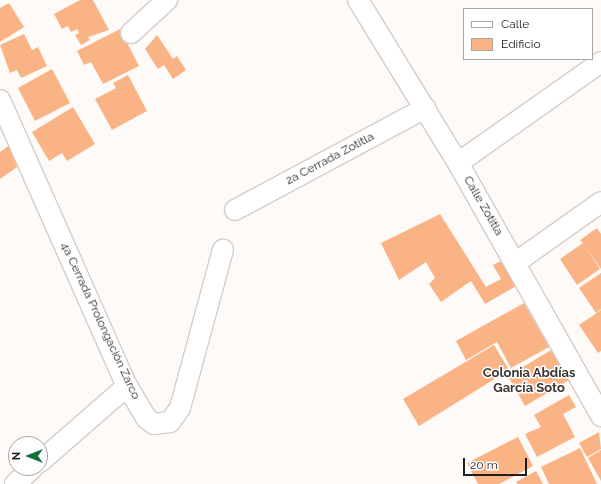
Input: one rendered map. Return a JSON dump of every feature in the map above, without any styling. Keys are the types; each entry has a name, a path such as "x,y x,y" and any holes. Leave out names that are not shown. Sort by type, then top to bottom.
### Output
{"street":[{"path":"131,33 167,0"},
{"name":"Calle Zotitla","path":"358,0 458,163 601,416"},
{"path":"458,163 601,62"},
{"name":"4a Cerrada Prolongación Zarco","path":"0,100 127,386 150,421 166,424 175,417 180,408 223,250"},
{"name":"2a Cerrada Zotitla","path":"235,210 425,108"},
{"path":"515,263 601,202"},
{"path":"48,455 127,386"},
{"path":"15,484 24,476"}],"building":[{"path":"80,0 93,0 109,30 88,37 90,40 81,45 75,35 79,33 77,29 71,32 68,26 62,29 54,14"},
{"path":"9,3 24,27 0,42 0,8"},
{"path":"120,29 139,66 103,84 91,62 84,65 77,51"},
{"path":"24,34 32,50 38,47 47,66 21,78 17,70 10,73 0,45"},
{"path":"157,35 173,59 177,56 186,70 173,79 164,65 158,69 145,49"},
{"path":"52,69 70,103 35,121 18,88"},
{"path":"128,75 147,111 112,130 95,99 116,88 113,83"},
{"path":"73,107 95,144 67,161 62,153 49,161 32,132"},
{"path":"14,142 27,160 0,179 0,152"},
{"path":"440,214 486,287 501,279 493,265 503,260 518,285 485,304 471,281 441,302 429,284 435,278 426,262 399,280 381,243"},
{"path":"597,228 601,234 601,269 585,246 600,269 577,285 560,259 583,243 580,240"},
{"path":"601,273 601,309 596,313 579,288"},
{"path":"524,303 549,347 511,368 497,342 466,360 456,341"},
{"path":"601,310 601,351 598,353 579,325"},
{"path":"494,345 509,370 419,426 403,399"},
{"path":"551,350 569,380 525,406 508,376"},
{"path":"569,395 576,407 563,414 575,437 537,457 525,434 541,427 534,415"},
{"path":"599,432 601,449 587,457 579,443"},
{"path":"518,437 533,466 499,484 478,484 467,463"},
{"path":"580,448 597,484 549,484 541,467"},
{"path":"601,450 601,481 588,458"},
{"path":"536,471 543,484 518,484 516,482"}],"district":[{"name":"Colonia Abdías García Soto","path":"529,382"}]}
